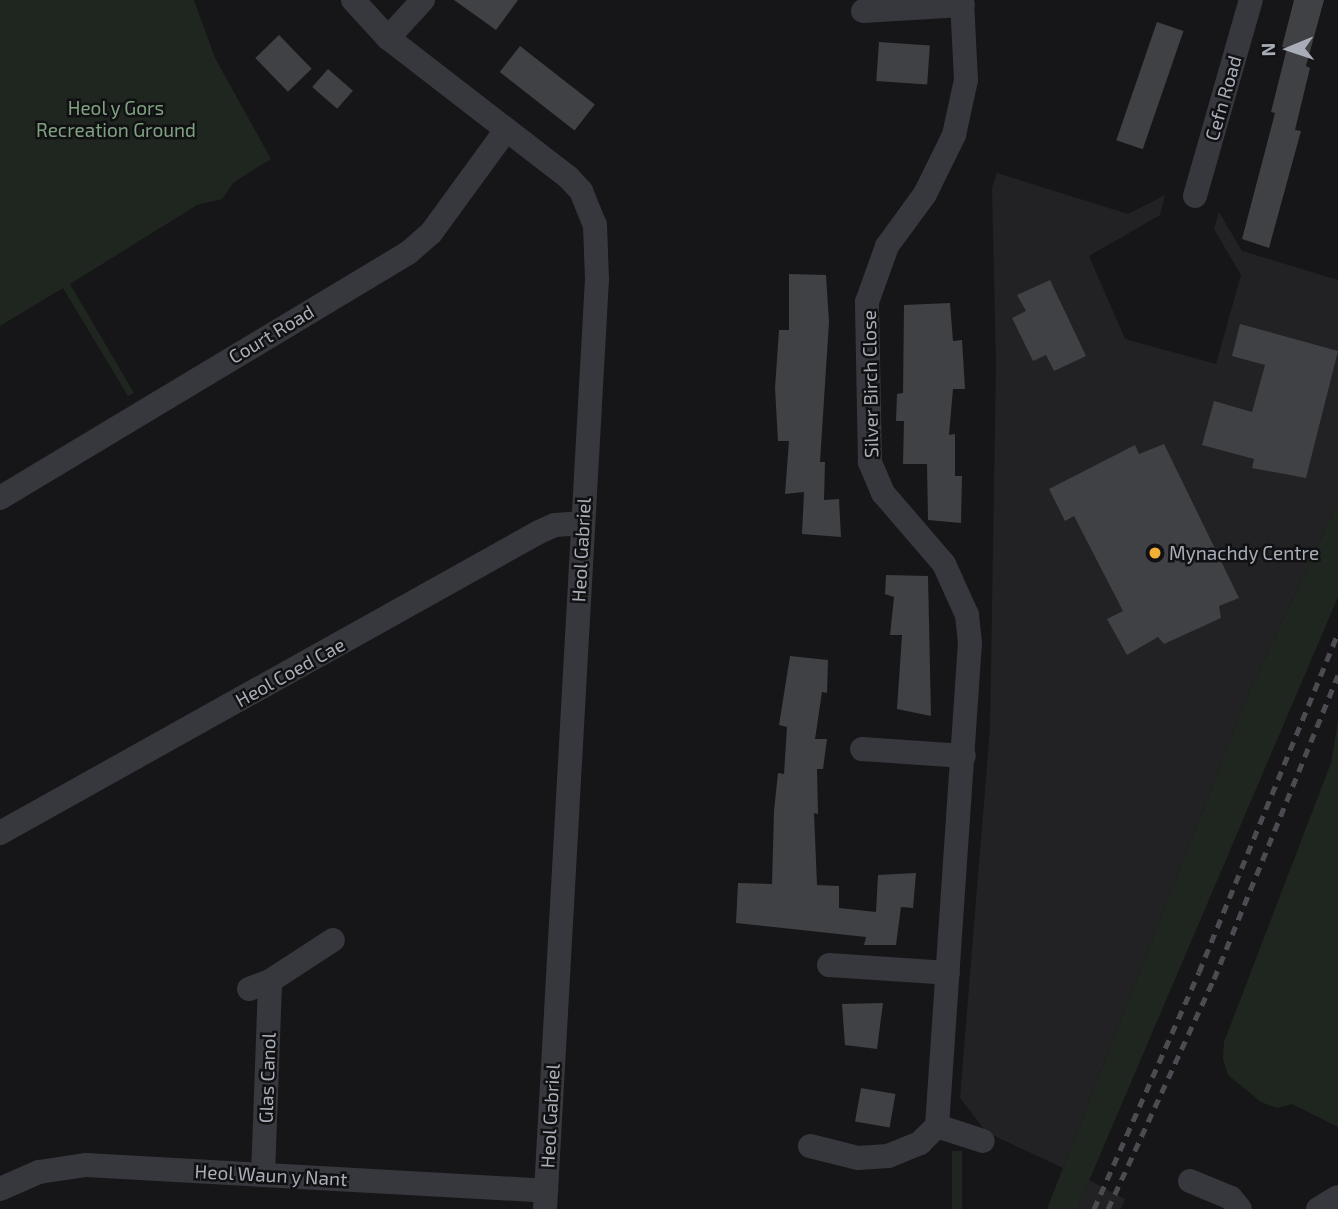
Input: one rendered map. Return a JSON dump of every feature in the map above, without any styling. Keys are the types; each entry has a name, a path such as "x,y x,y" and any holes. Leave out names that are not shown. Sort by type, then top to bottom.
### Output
{"street":[{"name":"Heol Gabriel","path":"353,0 388,38 568,177 581,191 595,225 597,279 545,1200"},
{"path":"388,38 423,0"},
{"name":"Cefn Road","path":"1195,196 1251,0"},
{"name":"Silver Birch Close","path":"863,11 963,3 966,80 954,135 925,194 887,246 867,302 870,463 883,492 944,564 967,615 964,756 937,1126"},
{"name":"Court Road","path":"0,498 408,253 431,233 506,130"},
{"name":"Heol Coed Cae","path":"0,833 539,532 583,523"},
{"path":"862,749 964,756"},
{"name":"Glas Canol","path":"263,1175 260,985 333,940"},
{"path":"829,965 948,973"},
{"path":"810,1146 873,1158 920,1143 937,1126 983,1141"},
{"name":"Heol Waun y Nant","path":"0,1189 39,1172 86,1165 263,1175 545,1200"},
{"path":"1190,1181 1231,1198 1240,1209"},
{"path":"1318,1209 1338,1198"}],"shaded area":[{"path":"997,173 1128,214 1165,195 1160,215 1089,256 1125,339 1216,364 1241,275 1214,229 1219,212 1242,251 1338,280 1338,502 1249,692 1063,1168 986,1132 960,1098 990,728 996,365 992,188"},
{"path":"1089,1180 1125,1199 1121,1209 1077,1209"}],"green space":[{"name":"Heol y Gors Recreation Ground","path":"0,0 194,0 215,58 271,159 234,182 222,199 197,205 70,284 134,393 128,396 63,288 0,326"},
{"path":"1338,502 1338,597 1077,1209 1047,1209 1249,692"},
{"path":"1338,721 1338,1127 1292,1104 1277,1108 1261,1102 1228,1075 1223,1059 1224,1042 1331,763"},
{"path":"952,1151 962,1151 962,1209 952,1209"}],"building":[{"path":"454,0 518,0 496,30"},
{"path":"1294,0 1324,0 1306,66 1310,68 1295,130 1301,131 1269,248 1242,239 1275,113 1271,112 1287,48 1282,47"},
{"path":"1157,22 1183,31 1143,149 1116,140"},
{"path":"279,35 312,69 288,92 255,58"},
{"path":"879,42 930,46 927,84 876,81"},
{"path":"520,46 595,104 575,130 500,72"},
{"path":"328,69 353,91 337,109 312,87"},
{"path":"789,274 826,275 829,322 820,462 825,462 824,500 839,499 841,537 802,534 804,492 785,494 789,441 778,441 775,388 779,330 789,330"},
{"path":"1050,280 1086,356 1054,371 1046,355 1033,361 1012,318 1026,311 1017,295"},
{"path":"950,303 953,341 962,340 965,389 953,389 949,435 955,434 955,476 962,476 961,523 928,520 927,464 903,464 904,421 896,421 897,394 903,393 904,305"},
{"path":"1240,324 1338,351 1306,478 1252,468 1254,459 1202,445 1214,401 1252,412 1265,365 1232,356"},
{"name":"Mynachdy Centre","path":"1164,444 1239,598 1219,606 1221,618 1164,644 1158,637 1127,655 1107,619 1123,611 1074,516 1065,521 1049,489 1135,445 1139,454"},
{"path":"886,575 928,576 931,716 897,709 902,635 890,635 894,597 885,594"},
{"path":"790,656 828,660 827,693 822,692 815,739 827,739 823,769 817,769 818,814 814,813 817,885 839,886 839,908 876,912 878,875 916,873 913,908 901,907 896,945 864,945 866,937 736,923 738,883 772,884 774,811 778,773 784,774 787,727 779,725"},
{"path":"883,1003 877,1049 845,1045 842,1004"},
{"path":"861,1088 895,1094 890,1128 855,1121"}],"railway":[{"path":"1094,1209 1199,972 1338,633"},
{"path":"1108,1209 1214,979 1338,675"}],"place":[{"name":"Mynachdy Centre","path":"1155,553"}]}
